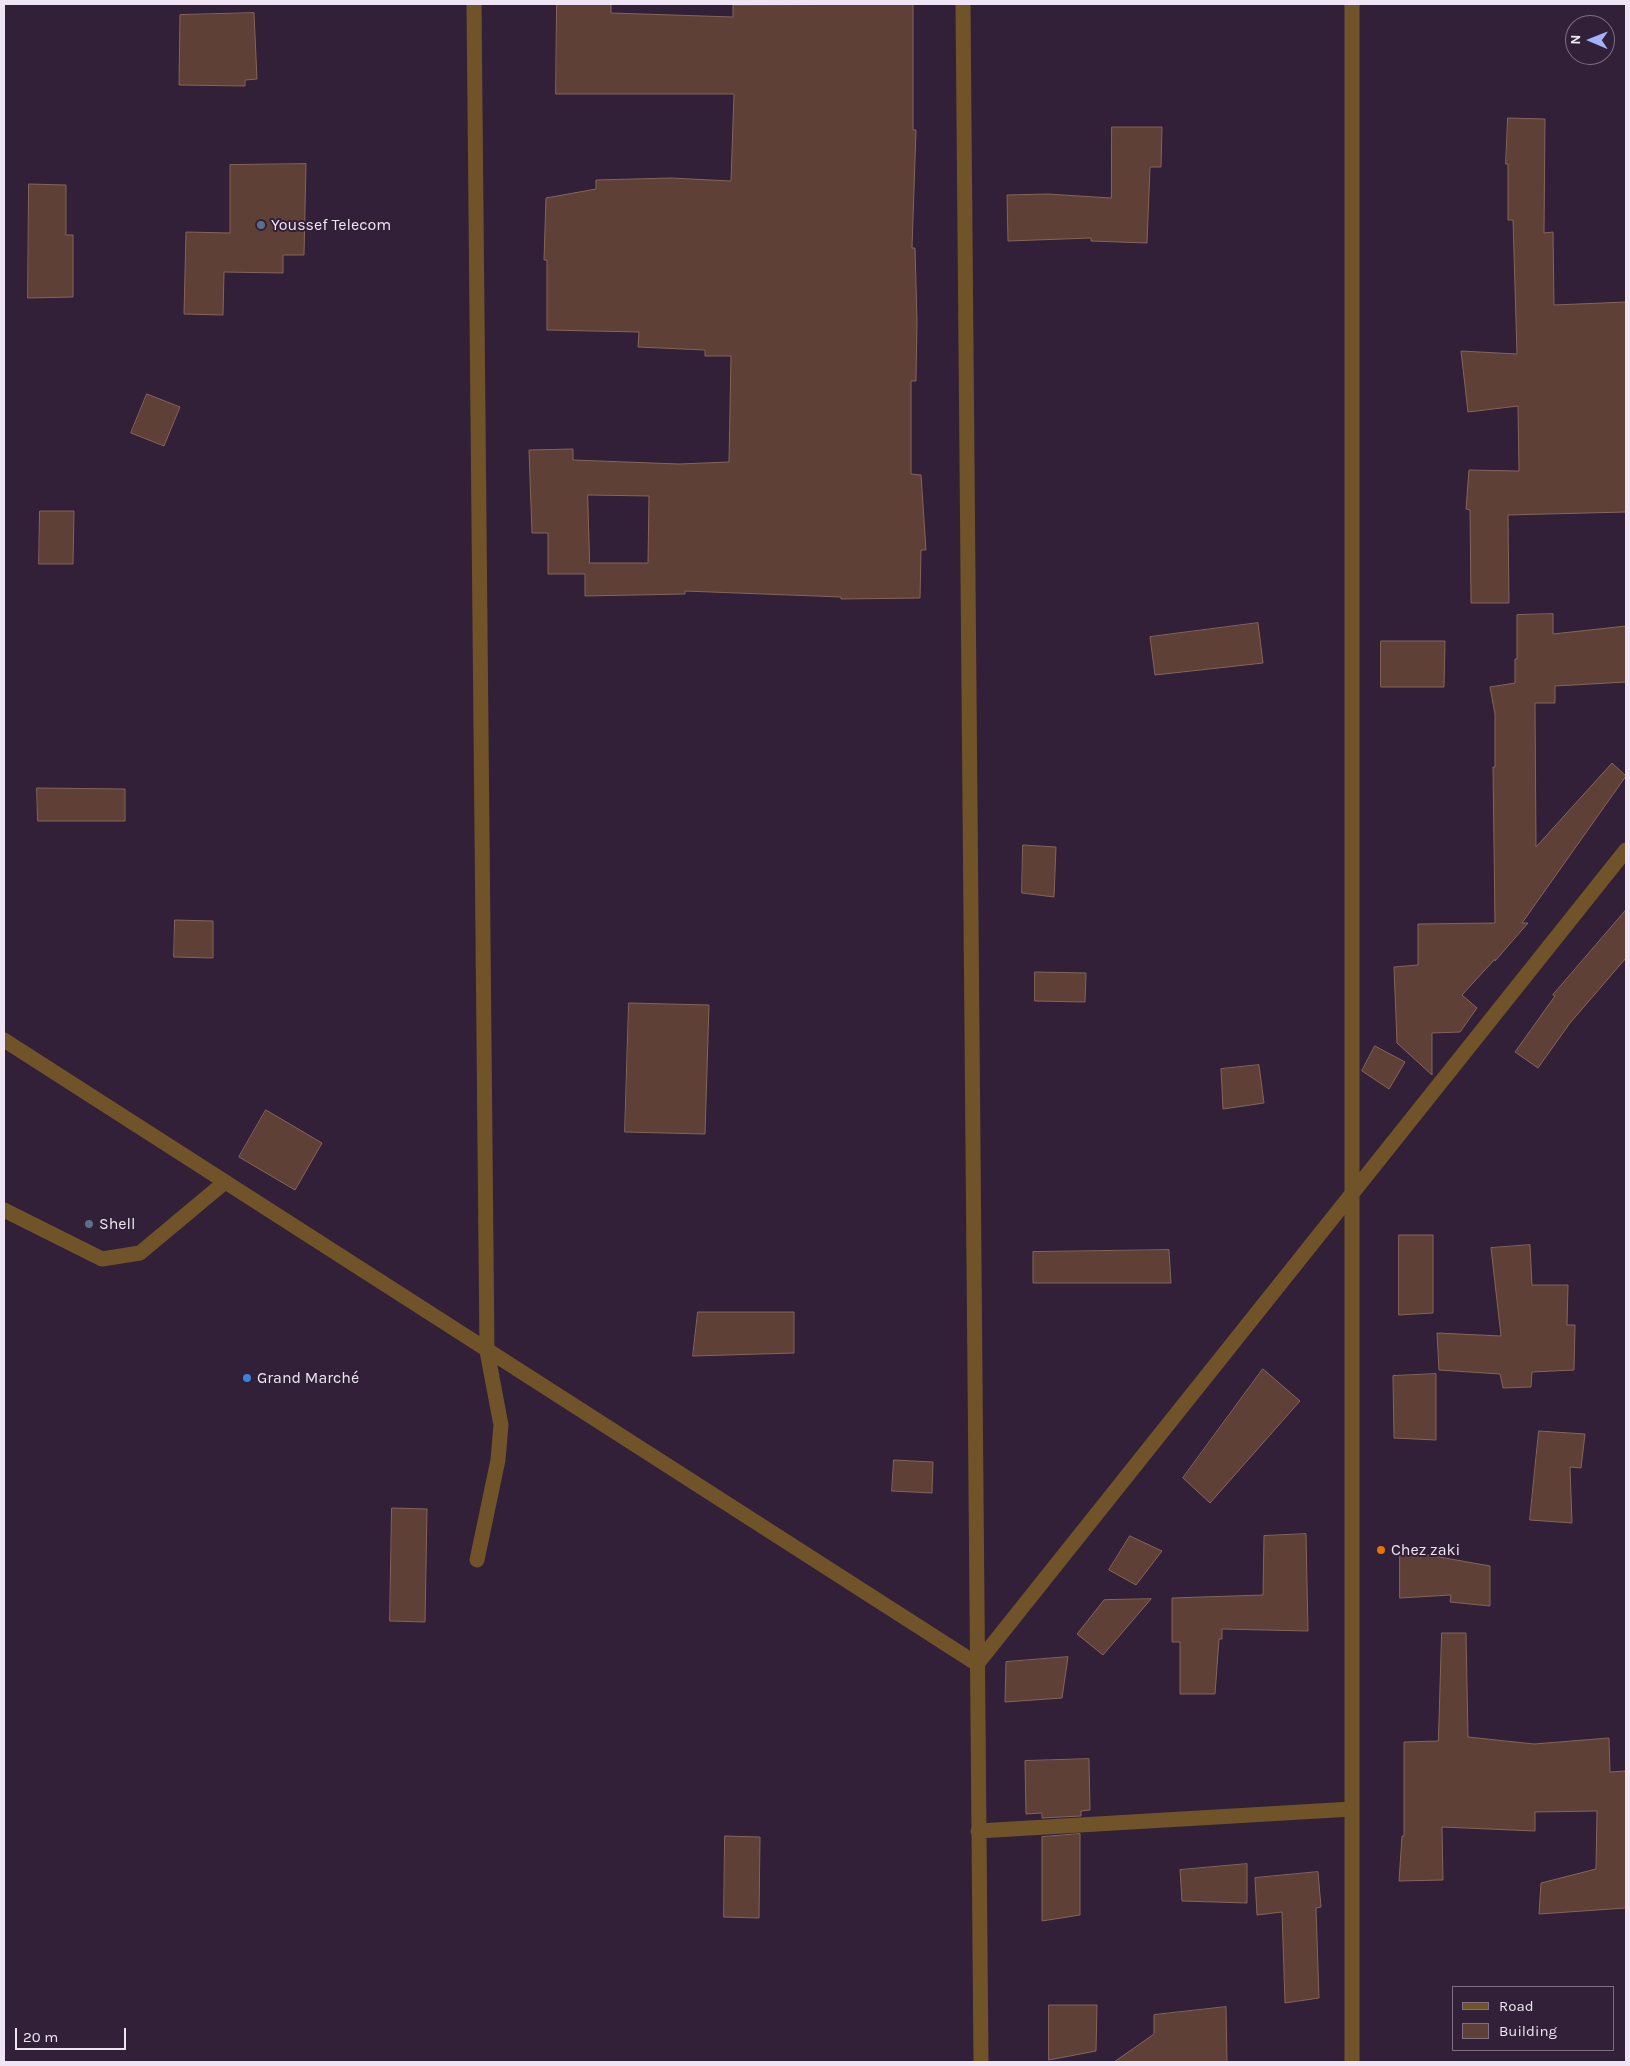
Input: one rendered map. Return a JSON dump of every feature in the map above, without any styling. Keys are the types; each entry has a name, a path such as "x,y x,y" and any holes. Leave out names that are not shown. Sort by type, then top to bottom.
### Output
{"street":[{"path":"474,4 487,1351 501,1425 498,1460 477,1560"},
{"path":"963,4 981,2062"},
{"path":"1352,4 1352,2062"},
{"path":"977,1664 1626,850"},
{"path":"4,1040 977,1664"},
{"path":"4,1210 102,1260 140,1253 225,1182"},
{"path":"978,1831 1352,1809"}],"building":[{"path":"557,4 611,4 611,13 733,17 733,5 913,4 913,130 916,130 912,248 915,248 917,321 916,381 911,381 911,474 921,475 926,550 921,550 920,598 841,599 841,597 685,591 685,594 585,596 585,574 548,574 548,533 532,533 529,450 573,449 573,460 679,464 729,462 731,356 705,356 705,350 638,347 639,332 547,330 547,260 544,260 546,198 596,189 596,180 671,178 731,181 734,94 556,94","holes":["588,495 649,496 648,563 590,563"]},
{"path":"254,13 257,79 245,80 245,86 179,85 180,15"},
{"path":"1508,118 1545,119 1544,233 1553,232 1554,305 1626,302 1626,512 1508,515 1509,603 1471,603 1470,510 1466,509 1469,470 1519,471 1518,406 1468,412 1461,351 1517,354 1513,220 1508,220 1508,164 1506,164"},
{"path":"1112,127 1162,127 1161,167 1150,167 1147,243 1091,241 1091,238 1008,241 1007,195 1047,194 1111,198"},
{"path":"306,164 304,255 283,255 283,273 224,272 223,315 184,314 186,232 230,233 230,165"},
{"path":"29,184 66,185 66,235 73,235 73,297 28,298"},
{"path":"147,394 180,407 164,446 131,433"},
{"path":"40,511 74,511 73,564 39,564"},
{"path":"1553,614 1553,634 1626,626 1626,682 1555,686 1555,703 1535,703 1536,847 1612,763 1626,776 1522,923 1528,923 1462,995 1477,1008 1460,1032 1432,1033 1432,1075 1397,1043 1394,967 1418,965 1418,924 1495,923 1493,767 1495,767 1495,714 1490,687 1515,683 1517,615"},
{"path":"1258,623 1263,663 1155,675 1150,637"},
{"path":"1381,641 1445,641 1444,687 1381,687"},
{"path":"37,788 125,789 125,821 38,821"},
{"path":"1023,845 1056,847 1054,897 1022,893"},
{"path":"1626,910 1626,958 1570,1023 1538,1068 1515,1052 1555,996 1553,995"},
{"path":"175,920 213,921 213,958 174,957"},
{"path":"1035,972 1086,973 1085,1002 1035,1001"},
{"path":"629,1003 709,1005 705,1134 625,1132"},
{"path":"1375,1046 1405,1062 1389,1089 1362,1071"},
{"path":"1259,1065 1264,1103 1223,1109 1221,1069"},
{"path":"266,1110 322,1143 295,1190 239,1157"},
{"path":"1399,1235 1433,1235 1433,1313 1399,1315"},
{"path":"1530,1245 1532,1285 1568,1285 1567,1325 1575,1325 1574,1370 1532,1372 1531,1387 1503,1388 1500,1374 1439,1370 1437,1333 1501,1336 1491,1248"},
{"path":"1169,1250 1171,1283 1033,1283 1033,1252"},
{"path":"698,1312 794,1312 794,1353 693,1356"},
{"path":"1263,1369 1300,1401 1210,1503 1183,1478"},
{"path":"1436,1374 1436,1440 1394,1438 1393,1376"},
{"path":"1539,1431 1585,1434 1581,1468 1570,1467 1572,1523 1530,1520"},
{"path":"894,1460 933,1462 932,1493 892,1491"},
{"path":"392,1508 427,1509 425,1622 390,1621"},
{"path":"1306,1534 1308,1631 1222,1629 1222,1639 1219,1639 1215,1694 1180,1694 1180,1642 1172,1642 1172,1598 1263,1595 1264,1536"},
{"path":"1130,1536 1162,1551 1136,1585 1109,1570"},
{"path":"1400,1550 1490,1566 1490,1606 1450,1602 1451,1595 1400,1598"},
{"path":"1151,1599 1103,1655 1077,1634 1104,1600"},
{"path":"1442,1633 1466,1633 1468,1737 1534,1744 1609,1738 1610,1772 1626,1771 1626,1908 1539,1914 1541,1883 1596,1869 1597,1811 1535,1812 1535,1831 1442,1827 1443,1880 1399,1881 1402,1836 1404,1836 1404,1742 1438,1741"},
{"path":"1068,1657 1062,1698 1005,1702 1006,1662"},
{"path":"1089,1759 1090,1810 1081,1811 1081,1816 1042,1818 1042,1813 1026,1814 1025,1761"},
{"path":"1080,1834 1080,1915 1042,1921 1042,1837"},
{"path":"725,1836 760,1837 759,1918 724,1917"},
{"path":"1247,1864 1247,1903 1182,1901 1180,1870"},
{"path":"1318,1872 1321,1907 1316,1908 1319,1998 1285,2003 1282,1912 1257,1915 1255,1878"},
{"path":"1049,2005 1097,2005 1096,2051 1049,2060"},
{"path":"1226,2007 1227,2062 1114,2062 1154,2034 1154,2015"}],"place":[{"name":"Youssef Telecom","path":"261,225"},
{"name":"Shell","path":"89,1224"},
{"name":"Grand Marché","path":"247,1378"},
{"name":"Chez zaki","path":"1381,1550"}]}
